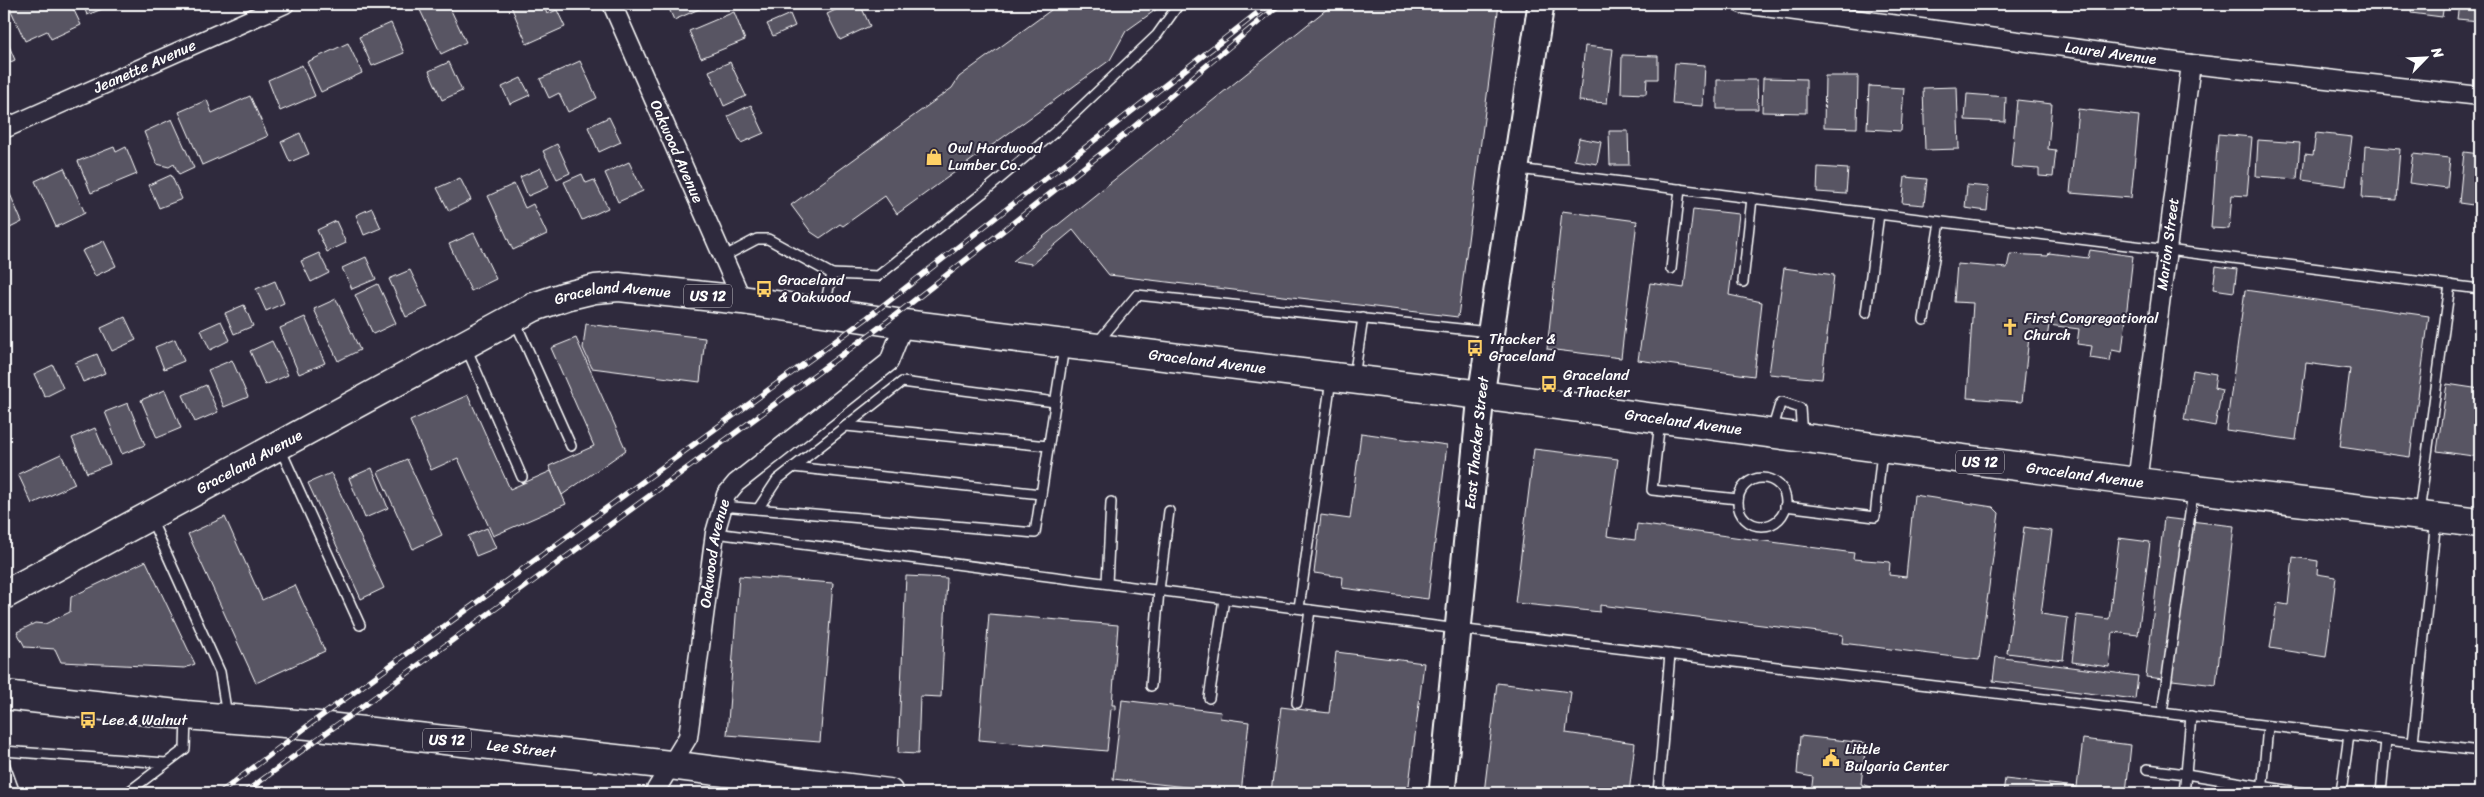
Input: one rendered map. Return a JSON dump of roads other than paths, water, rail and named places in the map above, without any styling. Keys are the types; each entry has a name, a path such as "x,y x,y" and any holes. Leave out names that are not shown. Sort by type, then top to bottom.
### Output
{"main road":[{"name":"Graceland Avenue","path":"4,594 514,318 558,299 595,289 619,288 742,300 904,324 1481,395 2193,489 2480,523"},
{"name":"Lee Street","path":"4,695 186,715 310,725 670,765 889,793"}],"street":[{"name":"Jeanette Avenue","path":"4,129 285,4"},
{"name":"Oakwood Avenue","path":"612,4 742,300"},
{"name":"East Thacker Street","path":"1442,793 1481,395 1540,4"},
{"name":"Laurel Avenue","path":"1742,4 1813,9 2191,64 2480,96"},
{"name":"Marion Street","path":"2138,482 2191,64"},
{"name":"Oakwood Avenue","path":"654,793 688,737 715,533 726,495 736,483 889,362 904,324"}],"lane":[{"path":"723,257 757,239 768,239 832,274 878,276 984,192 1056,131 1157,35 1179,4"},
{"path":"1516,169 2480,289"},
{"path":"1671,269 1680,189"},
{"path":"1743,282 1752,198"},
{"path":"1866,313 1879,214"},
{"path":"1924,320 1940,222"},
{"path":"823,312 832,274"},
{"path":"2413,743 2427,516 2450,285"},
{"path":"1093,347 1137,295 1491,332"},
{"path":"514,318 571,446"},
{"path":"1299,608 1342,378 1363,318"},
{"path":"722,506 1035,533 1064,344"},
{"path":"465,345 522,477"},
{"path":"758,509 777,480 902,382 1055,402"},
{"path":"1660,419 1652,490 1738,499"},
{"path":"846,426 1048,446"},
{"path":"279,446 360,625"},
{"path":"1785,506 1875,517 1882,448"},
{"path":"793,467 1041,494"},
{"path":"1765,478 1779,485 1785,499 1785,506 1783,513 1772,524 1758,526 1745,519 1740,513 1738,499 1744,485 1751,481 1765,478"},
{"path":"2162,713 2193,489"},
{"path":"1107,584 1111,502"},
{"path":"1151,686 1159,590 1169,511"},
{"path":"150,516 220,672 228,718"},
{"path":"715,533 1458,629 2480,751"},
{"path":"1209,698 1224,599"},
{"path":"1297,703 1310,610"},
{"path":"1658,793 1670,654"},
{"path":"127,793 184,749 186,715"},
{"path":"2184,793 2192,716"},
{"path":"2262,790 2268,726"},
{"path":"2341,793 2349,735"},
{"path":"2381,793 2386,740"},
{"path":"4,751 166,763"},
{"path":"4,763 15,793"},
{"path":"2148,769 2186,774 2262,790 2304,793"}],"railway":[{"path":"220,793 309,725 867,318 1269,4"},
{"path":"244,793 888,321 1111,146 1280,4"}],"place":[{"name":"Owl Hardwood Lumber Co.","path":"934,157"},
{"name":"Graceland & Oakwood","path":"764,289"},
{"name":"First Congregational Church","path":"2010,327"},
{"name":"Thacker & Graceland","path":"1475,348"},
{"name":"Graceland & Thacker","path":"1549,384"},
{"name":"Lee & Walnut","path":"88,720"},
{"name":"Little Bulgaria Center","path":"1831,758"}]}
